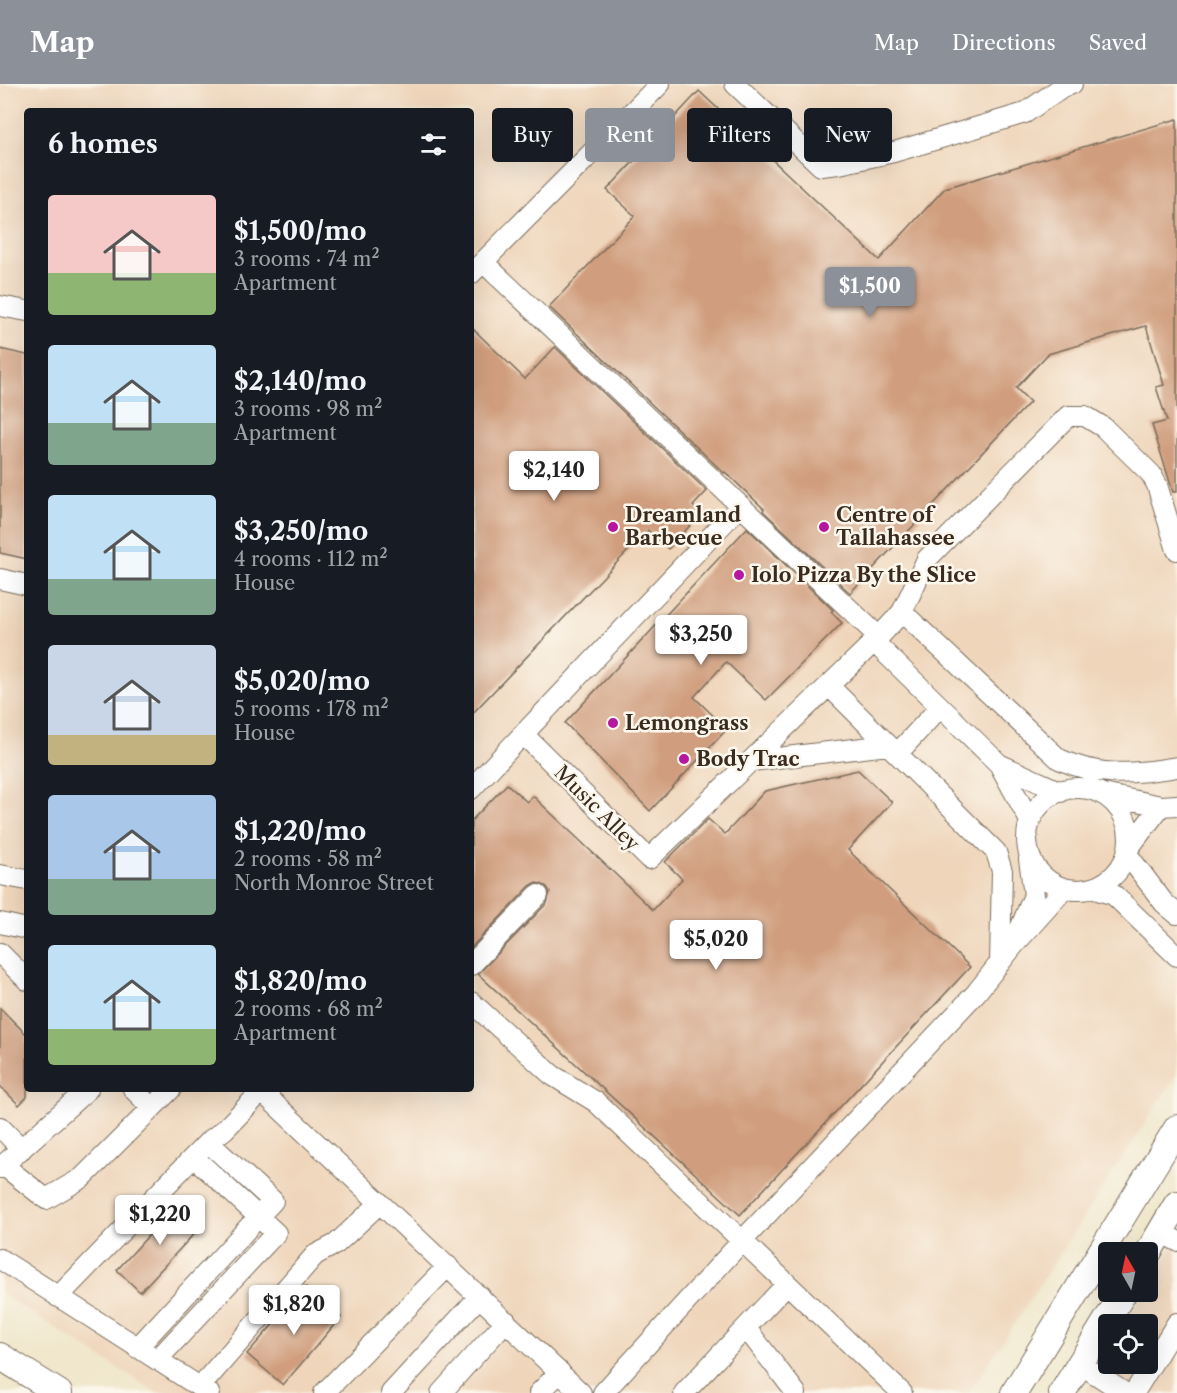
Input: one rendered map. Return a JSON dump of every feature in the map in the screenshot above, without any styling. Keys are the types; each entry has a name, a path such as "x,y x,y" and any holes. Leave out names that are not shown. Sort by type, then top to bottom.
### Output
{"main road":[{"path":"1014,1393 1177,1128"},
{"path":"1162,1242 1177,1204"},
{"path":"1062,1393 1118,1302"},
{"path":"0,1356 59,1393"}],"lane":[{"path":"660,84 477,268 740,506 877,640 940,707 999,764 1030,820"},
{"path":"741,86 821,166 905,149 1025,112 1043,91 1072,84"},
{"path":"0,306 24,310"},
{"name":"Music Alley","path":"523,734 649,859 877,640 902,612 927,559 1068,416 1085,416 1103,427 1151,474 1157,485 1177,550"},
{"path":"474,786 740,506"},
{"path":"0,579 24,584"},
{"path":"902,612 1059,759 1092,770 1136,774 1177,767"},
{"path":"829,687 996,852 1002,872 1000,963"},
{"path":"752,760 892,750 940,707"},
{"path":"999,764 1061,792"},
{"path":"1014,945 1034,895 1026,837 1030,820 1039,806 1052,795 1068,789 1084,789 1169,806"},
{"path":"1029,854 1036,870 1049,882 1064,889 1091,888 1112,877 1123,864 1127,851 1128,832 1124,816 1114,803 1100,794"},
{"path":"1127,851 1169,806"},
{"path":"1127,851 1164,903 1177,914"},
{"path":"0,875 24,879"},
{"path":"1091,888 1114,895 1177,956"},
{"path":"603,1393 975,993 1064,889"},
{"path":"474,962 538,895"},
{"path":"0,923 24,928"},
{"path":"0,953 24,977"},
{"path":"474,1005 552,1075 596,1102 902,1393"},
{"path":"85,1092 2,1167 46,1199 82,1178 168,1092"},
{"path":"136,1092 152,1108"},
{"path":"58,1297 208,1142 224,1130 258,1092"},
{"path":"262,1092 582,1393"},
{"path":"0,1127 22,1149"},
{"path":"137,1348 273,1201 208,1142"},
{"path":"105,1249 135,1233 200,1163 216,1156 245,1185 258,1217 276,1233 157,1360"},
{"path":"0,1259 204,1390 315,1255 336,1244 380,1203"},
{"path":"324,1393 448,1266"},
{"path":"684,1393 787,1284"},
{"path":"391,1393 480,1296"},
{"path":"441,1393 506,1321"},
{"path":"1134,1393 1177,1323"},
{"path":"746,1328 796,1393"},
{"path":"1080,1364 1125,1393"},
{"path":"539,1393 560,1372"}],"shaded area":[{"name":"Centre of Tallahassee","path":"0,84 1177,84 1177,1074 969,1393 157,1393 0,1293"},
{"path":"1177,1240 1177,1393 1085,1393 1098,1371 1098,1374 1158,1374 1158,1314 1132,1314 1139,1302 1158,1302 1158,1271"}],"building":[{"path":"699,91 717,108 687,108 687,162 775,162 879,260 945,188 1177,119 1177,492 1173,492 1152,425 1167,421 1156,387 1164,385 1146,326 1048,354 1016,388 1030,402 850,593 549,307 635,216 607,190 633,162 675,162 675,117"},
{"path":"474,330 525,379 555,347 707,491 693,506 701,514 668,549 648,530 474,712"},
{"path":"0,349 24,354 24,558 0,553"},
{"path":"747,528 833,610 831,612 842,623 766,700 726,662 694,697 727,729 650,811 565,723"},
{"path":"858,770 892,802 848,850 970,967 740,1215 478,974 547,903 550,892 541,884 535,883 530,886 474,945 474,818 507,784 527,802 533,796 653,910 682,879 665,862 708,819 725,834 765,791"},
{"path":"0,1008 24,1032 24,1092 27,1092 27,1097 19,1105 0,1086"},
{"path":"180,1201 204,1223 140,1292 117,1270"},
{"path":"306,1287 341,1317 283,1385 247,1354"}],"place":[{"name":"Dreamland Barbecue","path":"613,527"},
{"name":"Centre of Tallahassee","path":"824,527"},
{"name":"Iolo Pizza By the Slice","path":"739,575"},
{"name":"Lemongrass","path":"613,723"},
{"name":"Body Trac","path":"684,759"}]}
